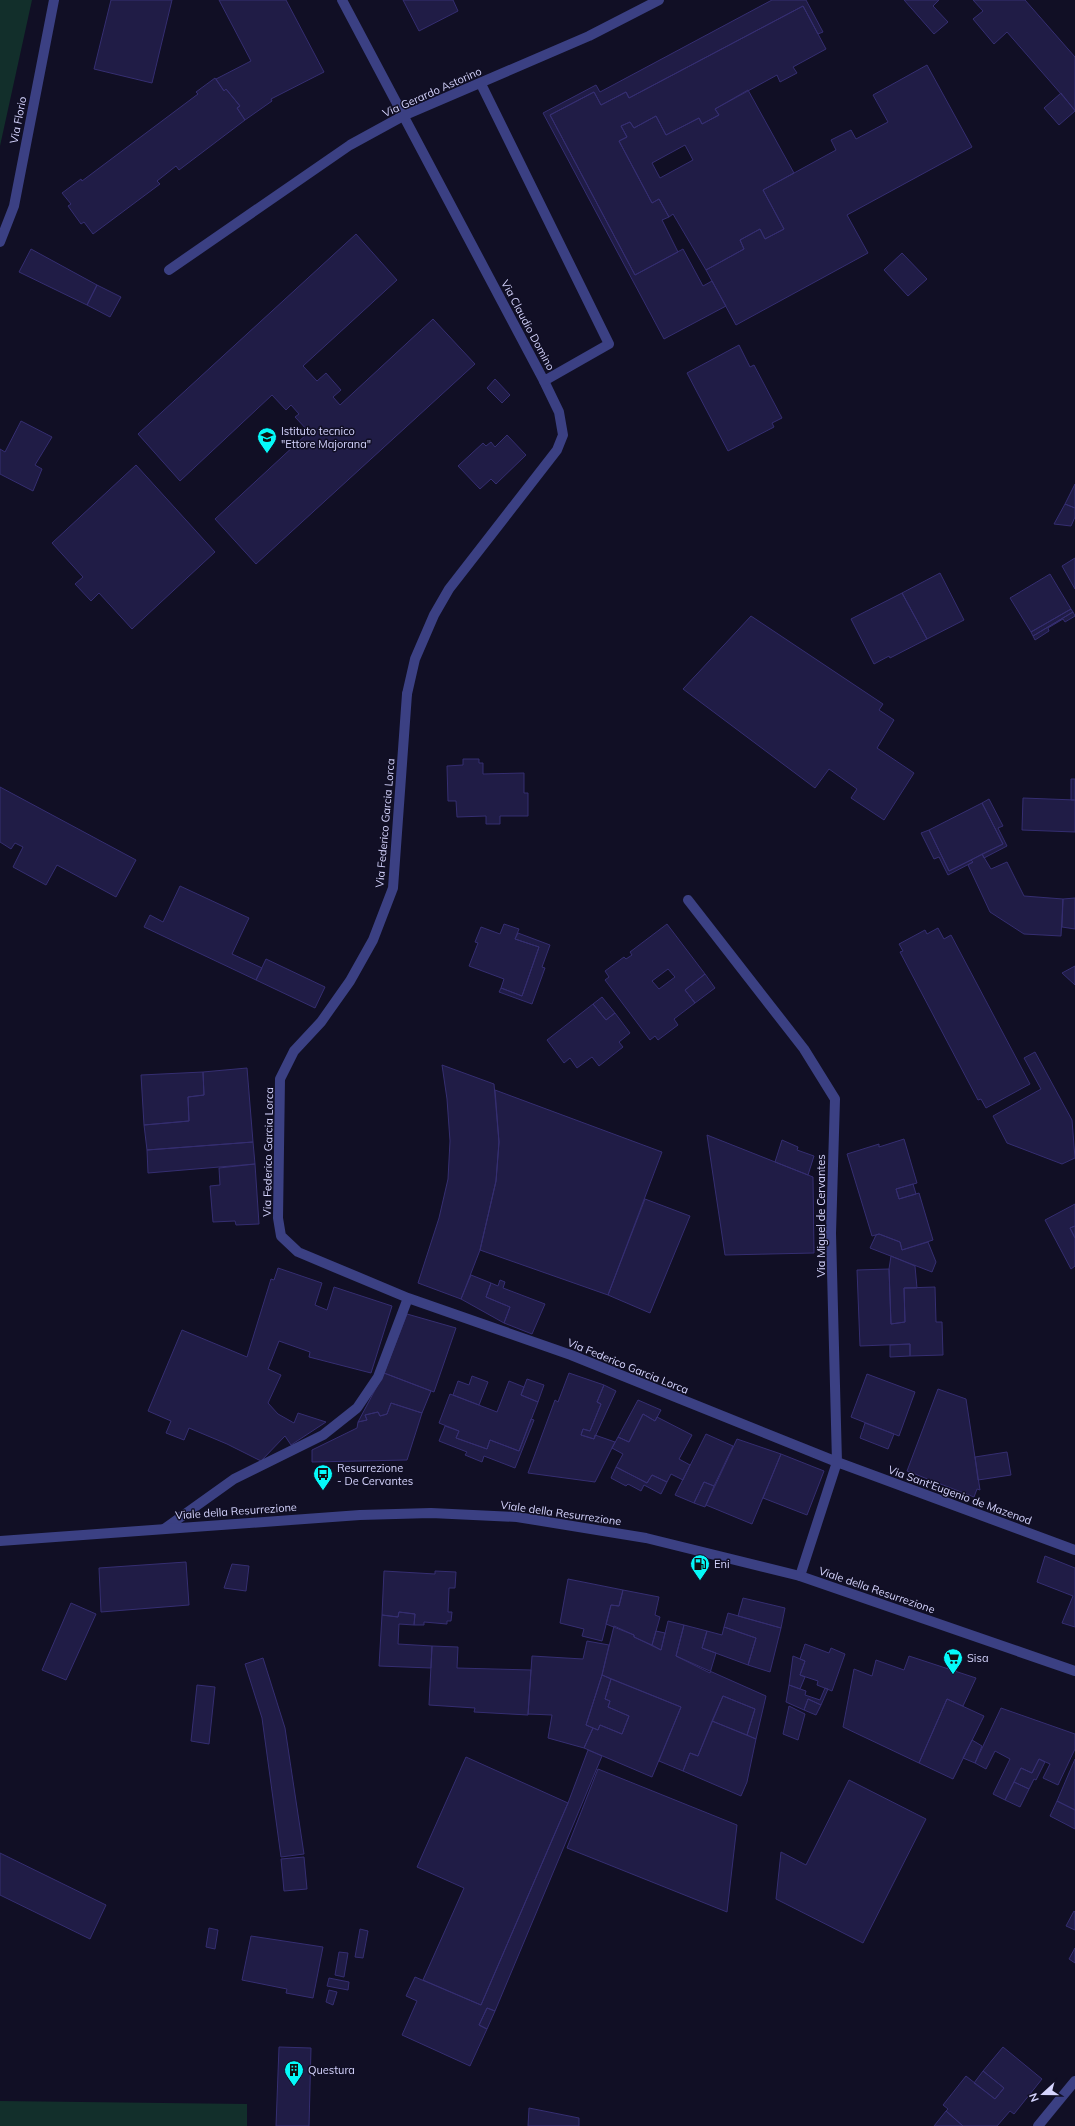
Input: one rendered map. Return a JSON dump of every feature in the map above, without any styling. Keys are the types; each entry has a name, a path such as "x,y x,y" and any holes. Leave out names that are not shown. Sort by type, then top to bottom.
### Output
{"street":[{"name":"Via Florio","path":"0,242 14,206 54,0"},
{"name":"Via Claudio Domino","path":"342,0 544,382 609,344 480,84"},
{"name":"Via Gerardo Astorino","path":"169,270 350,145 403,116 589,36 659,0"},
{"name":"Via Federico Garcia Lorca","path":"544,382 560,412 563,435 557,450 449,589 434,615 415,659 407,694 393,888 373,940 350,981 321,1022 294,1051 280,1079 278,1218 281,1236 298,1252 408,1298 571,1355 837,1462"},
{"name":"Via Miguel de Cervantes","path":"688,900 804,1048 835,1099 831,1233 837,1462 800,1576"},
{"path":"164,1529 234,1479 323,1435 357,1408 378,1377 408,1298"},
{"name":"Via Sant'Eugenio de Mazenod","path":"837,1462 1075,1550"},
{"name":"Viale della Resurrezione","path":"0,1541 360,1515 430,1513 516,1517 646,1538 800,1576 1075,1671"},
{"path":"1038,2126 1075,2081"}],"green space":[{"path":"0,0 32,0 0,146"},
{"path":"0,2101 247,2104 247,2126 0,2126"}],"building":[{"path":"111,0 172,0 152,83 94,69"},
{"path":"219,0 286,0 324,72 271,99 272,101 245,120 237,108 240,106 226,89 224,91 216,79 251,61"},
{"path":"403,0 453,0 458,11 419,31"},
{"path":"772,0 806,0 823,32 818,34 803,6 629,98 626,92 601,105 594,92 550,115 635,275 683,249 703,286 712,281 726,306 664,339 543,113 596,85 600,92"},
{"path":"904,0 939,0 933,6 948,22 934,34"},
{"path":"973,0 1025,0 1075,57 1075,110 1007,32 994,44 973,19 983,11"},
{"path":"803,6 826,49 793,67 797,73 780,82 777,75 715,109 719,115 702,124 699,118 666,135 656,116 634,128 630,122 621,126 627,137 619,141 652,203 659,199 669,217 662,220 678,252 635,275 550,115 594,92 601,105 626,92 629,98"},
{"path":"927,65 972,147 847,215 868,253 736,325 706,270 744,249 740,240 760,229 765,239 784,229 763,190 836,150 831,140 851,130 856,139 888,122 873,95"},
{"path":"215,78 224,91 226,89 240,106 237,108 245,120 179,170 176,166 157,181 160,184 93,234 84,222 81,224 68,206 71,204 62,193 81,179 82,181 198,94 196,92"},
{"path":"748,90 794,173 763,190 784,229 765,239 760,229 740,240 744,249 706,270 673,214 669,217 659,199 652,203 619,141 627,137 621,126 630,122 634,128 656,116 666,135 699,118 702,124 719,115 715,109"},
{"path":"1061,93 1075,111 1059,125 1044,108"},
{"path":"685,145 693,160 660,178 652,163"},
{"path":"356,234 397,280 303,366 317,381 326,373 341,390 333,397 340,405 433,319 475,364 256,564 215,519 309,432 295,417 299,414 291,405 286,410 272,395 180,481 138,434"},
{"path":"31,249 97,285 87,305 19,272"},
{"path":"902,253 927,279 908,296 884,270"},
{"path":"97,285 121,297 110,317 87,305"},
{"path":"739,345 750,367 754,365 782,418 772,423 774,427 728,451 687,373"},
{"path":"495,379 510,395 502,403 487,388"},
{"path":"21,421 52,437 35,465 42,469 33,491 0,474 0,449 5,452"},
{"path":"507,435 526,455 496,484 491,479 480,489 458,466 483,443 486,446 491,442 495,447"},
{"path":"136,465 215,552 132,629 99,593 91,601 75,584 83,577 52,543"},
{"path":"1075,484 1075,508 1065,504"},
{"path":"1065,504 1075,508 1075,517 1071,526 1054,524"},
{"path":"1075,558 1075,589 1062,566"},
{"path":"940,573 964,620 927,639 902,593"},
{"path":"1050,574 1071,609 1031,632 1010,598"},
{"path":"902,593 927,639 890,658 889,656 874,664 851,619"},
{"path":"1071,609 1073,612 1033,636 1031,632"},
{"path":"1073,612 1075,616 1065,622 1063,619 1048,628 1049,631 1035,640 1033,636"},
{"path":"751,616 883,704 879,710 894,720 877,748 914,773 884,820 851,798 857,789 829,769 815,788 683,689"},
{"path":"463,759 479,759 479,763 483,763 483,774 524,773 524,793 528,793 528,816 500,816 500,824 486,824 486,816 457,817 456,801 448,801 447,766 463,765"},
{"path":"1071,779 1075,779 1075,800 1071,800"},
{"path":"0,787 136,860 116,897 57,865 46,885 13,867 23,847 15,843 11,849 0,842"},
{"path":"1023,798 1075,800 1075,832 1022,830"},
{"path":"989,799 1003,826 998,828 1007,846 984,858 982,854 1003,844 982,803"},
{"path":"982,803 1003,844 949,871 929,830"},
{"path":"929,830 949,871 971,860 973,862 948,875 939,857 934,859 921,833"},
{"path":"982,854 991,869 1007,862 1024,896 1063,899 1061,936 1024,934 990,912 968,865 973,862 971,860"},
{"path":"180,886 249,918 232,954 262,968 256,980 144,927 150,915 163,922"},
{"path":"1075,898 1075,929 1062,927 1063,899"},
{"path":"504,924 519,929 515,939 539,947 522,996 501,988 504,979 469,966 478,943 475,942 481,927 500,934"},
{"path":"667,924 705,974 685,990 695,1003 674,1019 678,1025 658,1040 655,1036 650,1040 605,980 609,977 605,971 624,957 626,959 632,955 630,952","holes":["668,969 675,977 659,989 652,981"]},
{"path":"938,928 944,939 951,935 1030,1084 986,1108 981,1099 978,1100 900,952 903,951 899,944 925,930 927,934"},
{"path":"518,933 550,945 542,967 545,968 532,1004 499,992 501,988 522,996 539,947 515,939"},
{"path":"266,959 325,987 315,1008 256,980"},
{"path":"1075,966 1075,985 1062,973"},
{"path":"705,974 715,988 695,1003 685,990"},
{"path":"602,997 615,1013 606,1020 593,1004"},
{"path":"593,1004 606,1020 615,1013 630,1033 619,1042 623,1047 599,1066 592,1057 577,1068 570,1058 564,1063 547,1040"},
{"path":"1035,1052 1072,1120 1075,1158 1062,1164 1007,1143 993,1116 1041,1089 1024,1058"},
{"path":"442,1065 494,1084 499,1142 496,1181 480,1250 461,1299 418,1283 439,1218 448,1179 450,1141 447,1099"},
{"path":"247,1068 253,1142 147,1150 144,1125 189,1121 188,1097 204,1095 203,1072"},
{"path":"203,1072 204,1095 188,1097 189,1121 144,1125 141,1075"},
{"path":"495,1090 662,1152 608,1295 480,1250 496,1181 499,1142"},
{"path":"707,1135 813,1177 814,1253 725,1255"},
{"path":"904,1139 917,1183 896,1189 899,1199 919,1193 933,1240 902,1250 900,1242 879,1234 872,1236 847,1154 879,1144 879,1147"},
{"path":"782,1140 798,1147 797,1150 814,1156 808,1175 775,1162"},
{"path":"253,1142 255,1164 148,1173 147,1150"},
{"path":"255,1164 259,1224 236,1225 235,1221 213,1222 210,1186 220,1185 219,1168"},
{"path":"913,1184 916,1194 899,1199 896,1189"},
{"path":"645,1199 690,1216 650,1313 608,1295"},
{"path":"1075,1204 1075,1226 1070,1228 1075,1238 1075,1266 1071,1269 1045,1220"},
{"path":"1075,1226 1075,1238 1070,1228"},
{"path":"879,1234 900,1242 902,1250 928,1242 936,1262 932,1272 870,1248 876,1235"},
{"path":"891,1256 915,1266 917,1288 904,1288 905,1322 891,1324 889,1269"},
{"path":"278,1268 322,1283 315,1305 327,1310 334,1287 392,1306 371,1373 309,1357 310,1352 279,1341 268,1369 281,1375 268,1403 278,1414 294,1423 298,1413 326,1422 291,1445 285,1436 261,1461 227,1444 189,1428 184,1440 166,1433 171,1421 148,1411 182,1330 247,1357 271,1279 274,1280"},
{"path":"889,1269 891,1324 905,1322 904,1288 935,1287 936,1322 942,1322 943,1355 910,1356 910,1344 860,1346 857,1270"},
{"path":"471,1275 491,1283 486,1297 510,1307 504,1323 461,1299"},
{"path":"500,1280 505,1282 503,1288 545,1304 532,1334 504,1323 510,1307 486,1297 491,1283 498,1286"},
{"path":"407,1314 456,1328 434,1392 384,1373"},
{"path":"910,1344 910,1356 890,1357 890,1345"},
{"path":"384,1373 431,1391 422,1413 391,1403 387,1414 380,1416 378,1412 365,1415 367,1420 358,1422"},
{"path":"569,1373 604,1385 597,1402 601,1404 590,1431 583,1429 581,1435 594,1439 595,1435 615,1442 595,1482 528,1473 555,1400 558,1402"},
{"path":"867,1374 915,1392 899,1436 851,1417"},
{"path":"472,1376 488,1382 479,1405 453,1395 458,1381 469,1385"},
{"path":"527,1379 544,1385 538,1402 521,1395"},
{"path":"509,1381 524,1387 521,1395 538,1402 519,1451 490,1440 487,1449 456,1438 459,1431 439,1423 450,1394 497,1412"},
{"path":"604,1385 616,1391 594,1439 581,1435 583,1429 590,1431 601,1404 597,1402"},
{"path":"938,1389 966,1399 980,1490 977,1489 974,1497 907,1471"},
{"path":"638,1400 661,1410 655,1421 643,1414 629,1442 618,1437"},
{"path":"391,1403 422,1413 407,1460 312,1462 312,1450 357,1428 358,1422 367,1420 365,1415 378,1412 380,1416 387,1414"},
{"path":"643,1414 655,1421 657,1417 692,1435 679,1459 690,1465 683,1480 671,1474 667,1482 652,1475 647,1483 616,1467 623,1454 612,1448 618,1437 629,1442"},
{"path":"531,1419 534,1420 515,1468 484,1456 482,1462 465,1455 467,1452 439,1441 445,1426 459,1431 456,1438 487,1449 490,1440 519,1451"},
{"path":"865,1423 894,1434 888,1449 860,1438"},
{"path":"706,1434 733,1446 714,1486 704,1482 694,1503 675,1495"},
{"path":"737,1439 781,1454 752,1524 706,1505"},
{"path":"1007,1452 1011,1475 978,1480 975,1457"},
{"path":"781,1454 824,1471 807,1515 763,1498"},
{"path":"616,1467 647,1483 652,1475 667,1482 661,1494 644,1485 641,1491 628,1484 626,1486 611,1478"},
{"path":"704,1482 714,1486 705,1507 694,1503"},
{"path":"1045,1556 1075,1568 1075,1627 1062,1623 1073,1596 1037,1582"},
{"path":"186,1562 189,1605 101,1612 99,1568"},
{"path":"232,1564 249,1566 246,1591 224,1588"},
{"path":"384,1571 435,1574 435,1571 456,1572 455,1588 449,1588 448,1612 452,1612 451,1621 447,1621 447,1624 424,1622 424,1625 414,1625 415,1614 399,1612 398,1617 382,1615"},
{"path":"568,1579 623,1590 619,1606 611,1605 602,1641 582,1636 584,1629 560,1623"},
{"path":"623,1590 659,1597 655,1615 660,1617 652,1645 634,1637 634,1635 606,1624 611,1605 619,1606"},
{"path":"743,1598 785,1608 781,1628 738,1616"},
{"path":"71,1603 96,1614 66,1680 42,1670"},
{"path":"399,1612 415,1614 414,1625 399,1624 398,1644 432,1646 431,1668 379,1666 382,1615 398,1617"},
{"path":"728,1613 781,1628 770,1672 748,1665 756,1638 724,1627"},
{"path":"668,1621 684,1625 676,1656 766,1696 756,1739 747,1735 755,1709 723,1696 698,1756 690,1753 683,1771 659,1761 681,1707 602,1675 614,1626 661,1650"},
{"path":"684,1625 707,1631 702,1648 716,1653 710,1673 676,1656"},
{"path":"724,1627 756,1638 748,1665 702,1648 707,1631 722,1635"},
{"path":"656,1631 665,1633 661,1650 652,1645"},
{"path":"587,1641 609,1645 602,1675 586,1725 593,1728 584,1748 548,1738 552,1715 528,1714 532,1656 583,1659"},
{"path":"805,1644 829,1653 831,1648 845,1654 832,1691 817,1685 818,1681 800,1675 805,1661 800,1659"},
{"path":"432,1646 458,1647 457,1668 531,1670 528,1715 474,1712 475,1708 429,1705"},
{"path":"793,1656 805,1661 800,1675 805,1677 800,1689 789,1685"},
{"path":"909,1656 976,1678 963,1706 947,1699 919,1763 843,1727 854,1669 872,1676 876,1660 904,1670"},
{"path":"263,1658 285,1728 304,1854 281,1857 262,1718 245,1664"},
{"path":"602,1675 611,1679 605,1699 610,1701 608,1707 629,1716 622,1734 600,1725 598,1730 586,1725"},
{"path":"611,1679 681,1707 652,1777 584,1748 593,1728 598,1730 600,1725 622,1734 629,1716 608,1707 610,1701 605,1699"},
{"path":"197,1685 215,1687 209,1744 191,1741"},
{"path":"789,1685 806,1691 805,1695 820,1700 825,1688 828,1689 821,1705 808,1699 804,1710 786,1702"},
{"path":"723,1696 755,1709 747,1735 712,1721"},
{"path":"808,1699 821,1705 816,1715 804,1710"},
{"path":"947,1699 984,1716 953,1779 919,1763"},
{"path":"789,1706 805,1714 798,1740 783,1734"},
{"path":"1001,1708 1075,1734 1075,1749 1058,1785 1043,1778 1050,1764 1039,1759 1032,1773 1021,1768 1005,1800 993,1794 1010,1759 995,1751 986,1769 975,1763"},
{"path":"712,1721 756,1739 747,1782 741,1796 683,1771 690,1753 698,1756"},
{"path":"972,1740 982,1746 975,1763 963,1758"},
{"path":"588,1750 602,1756 495,2011 487,2008 479,2025 487,2029 470,2066 402,2035 417,2001 406,1996 415,1977 481,2005 568,1803"},
{"path":"466,1757 568,1803 481,2005 423,1980 464,1888 417,1867"},
{"path":"1039,1759 1045,1762 1036,1780 1034,1779 1029,1789 1014,1782 1021,1768 1032,1773"},
{"path":"1075,1759 1075,1810 1057,1801"},
{"path":"598,1769 737,1825 727,1912 567,1848"},
{"path":"849,1780 926,1819 863,1943 776,1899 781,1852 806,1865"},
{"path":"1014,1782 1029,1789 1020,1807 1005,1800"},
{"path":"1057,1801 1075,1810 1075,1829 1050,1816"},
{"path":"0,1853 106,1905 90,1939 0,1895"},
{"path":"304,1857 307,1889 284,1891 281,1859"},
{"path":"1074,1911 1075,1912 1075,1930 1066,1926"},
{"path":"209,1928 218,1930 215,1949 206,1947"},
{"path":"360,1929 368,1931 363,1958 355,1957"},
{"path":"251,1936 323,1947 313,1998 286,1993 287,1989 242,1980"},
{"path":"1075,1948 1075,1963 1069,1959"},
{"path":"339,1952 348,1953 344,1977 335,1975"},
{"path":"329,1978 349,1982 348,1990 327,1986"},
{"path":"329,1990 337,1992 333,2005 326,2002"},
{"path":"487,2008 495,2011 487,2029 479,2025"},
{"name":"Questura","path":"279,2047 311,2048 309,2126 276,2126"},
{"path":"1003,2047 1042,2079 1014,2114 1010,2111 997,2126 963,2126 946,2111 948,2109 943,2105 966,2076 995,2099 1004,2088 983,2071"},
{"path":"983,2071 1004,2088 995,2099 974,2083"},
{"path":"529,2108 579,2118 579,2126 528,2126"},
{"path":"946,2111 963,2126 934,2126"}],"place":[{"name":"Istituto tecnico \"Ettore Majorana\"","path":"267,454"},
{"name":"Resurrezione - De Cervantes","path":"323,1491"},
{"name":"Eni","path":"700,1581"},
{"name":"Sisa","path":"953,1675"},
{"name":"Questura","path":"294,2087"}]}
